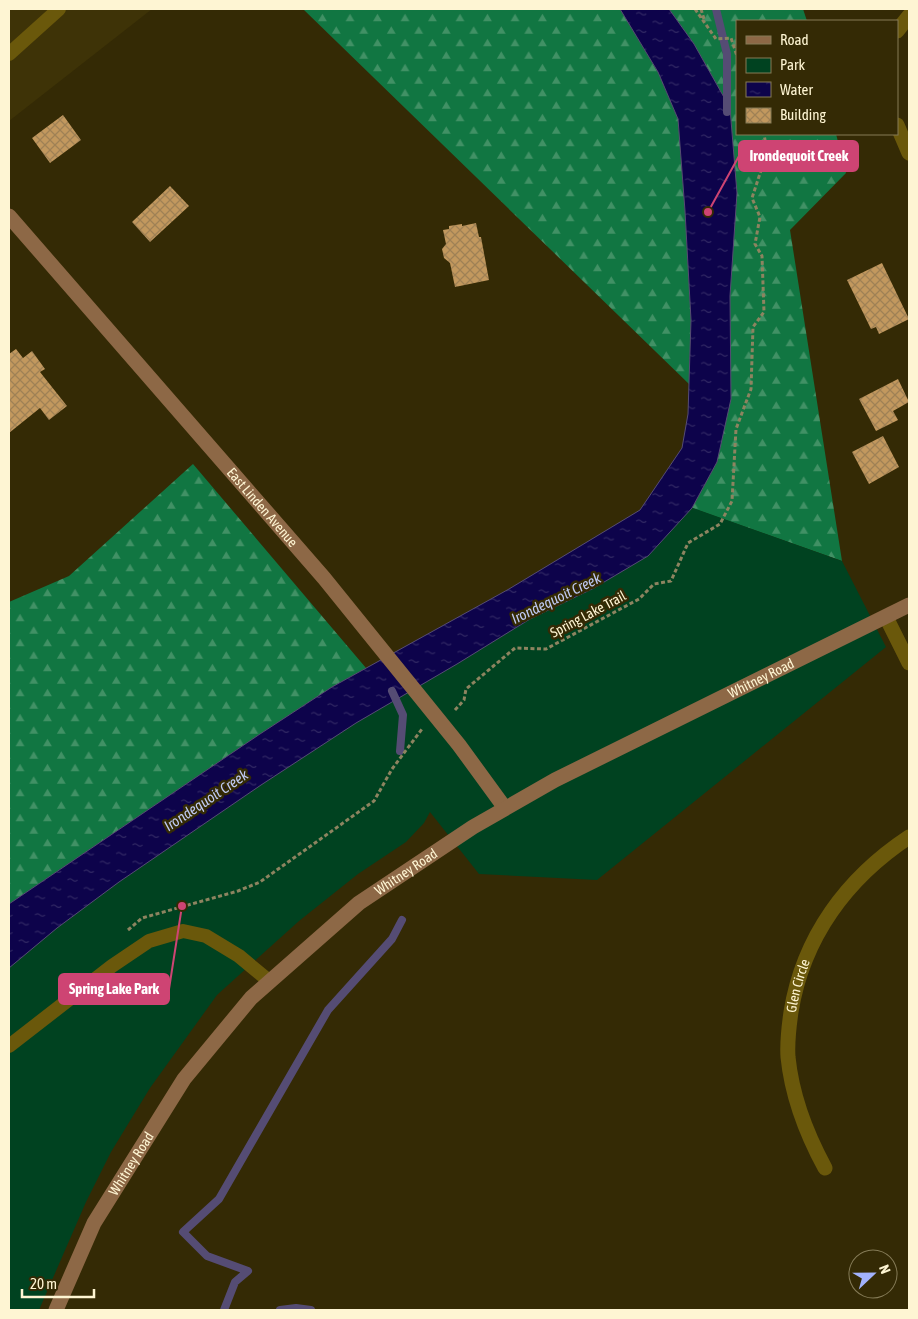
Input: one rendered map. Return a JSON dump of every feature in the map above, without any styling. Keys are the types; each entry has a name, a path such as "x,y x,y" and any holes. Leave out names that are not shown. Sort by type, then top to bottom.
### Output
{"main road":[{"name":"East Linden Avenue","path":"9,216 324,578 459,746 505,808"},
{"name":"Whitney Road","path":"56,1310 94,1223 184,1079 251,998 358,903 505,808 560,777 909,605"}],"street":[{"path":"898,30 909,16"},
{"path":"898,127 909,153"},
{"path":"886,617 909,663"},
{"name":"Glen Circle","path":"825,1168 811,1144 800,1117 792,1086 788,1055 794,994 802,966 815,937 832,910 854,883 875,863 909,837"}],"lane":[{"path":"9,54 59,9"},
{"path":"9,1046 112,966 149,941 182,931 206,936 239,956 269,981"}],"path":[{"path":"695,9 716,39 731,38 736,53"},
{"path":"701,9 705,22"},
{"name":"Spring Lake Trail","path":"446,711 455,710 464,700 466,689 515,648 546,649 639,599 654,584 671,581 688,543 720,524 732,501 736,429 751,388 753,327 764,312 762,256 755,244 760,217 752,198 767,152 764,135"},
{"path":"131,953 128,930 142,918 238,891 260,882 374,801 392,769 421,729 427,725"}],"shaded area":[{"path":"9,9 152,9 9,121"}],"green space":[{"path":"303,9 620,9 658,72 678,119 691,320 689,384"},
{"path":"669,9 803,9 807,20 736,20 736,135 836,135 846,173 790,230 842,561 692,508 717,462 737,193 730,108 694,44"},
{"path":"193,464 366,668 332,687 260,734 9,904 9,602 69,576"},
{"path":"679,503 842,561 886,647 597,880 479,874 430,812 424,823 406,842 358,874 299,921 217,995 150,1088 111,1152 86,1202 39,1310 9,1310 9,933"}],"water":[{"path":"620,9 669,9 694,44 730,108 737,193 730,296 731,399 717,462 692,508 648,556 594,588 530,619 356,723 119,882 57,928 9,968 9,904 332,687 509,589 640,510 682,448 688,414 691,320 678,119 658,72"}],"building":[{"path":"63,115 81,140 50,163 32,138"},
{"path":"170,186 189,206 150,242 132,222"},
{"path":"476,223 479,237 481,237 489,280 455,287 450,263 444,258 442,249 446,244 443,230 449,229 449,226"},
{"path":"882,263 909,319 879,334 876,327 871,329 847,280"},
{"path":"16,349 23,358 32,351 45,369 40,372 67,406 49,420 40,408 9,433 9,354"},
{"path":"898,379 909,402 893,411 898,420 876,431 859,399"},
{"path":"883,436 899,467 869,484 852,452"}],"waterway":[{"path":"716,9 727,54 727,112"},
{"path":"392,691 403,715 400,751"},
{"path":"224,1310 235,1282 248,1271 207,1256 183,1232 219,1199 328,1010 392,939 402,920"},
{"path":"280,1310 296,1308 311,1310"}],"place":[{"name":"Irondequoit Creek","path":"708,212"},
{"name":"Spring Lake Park","path":"182,906"}]}
